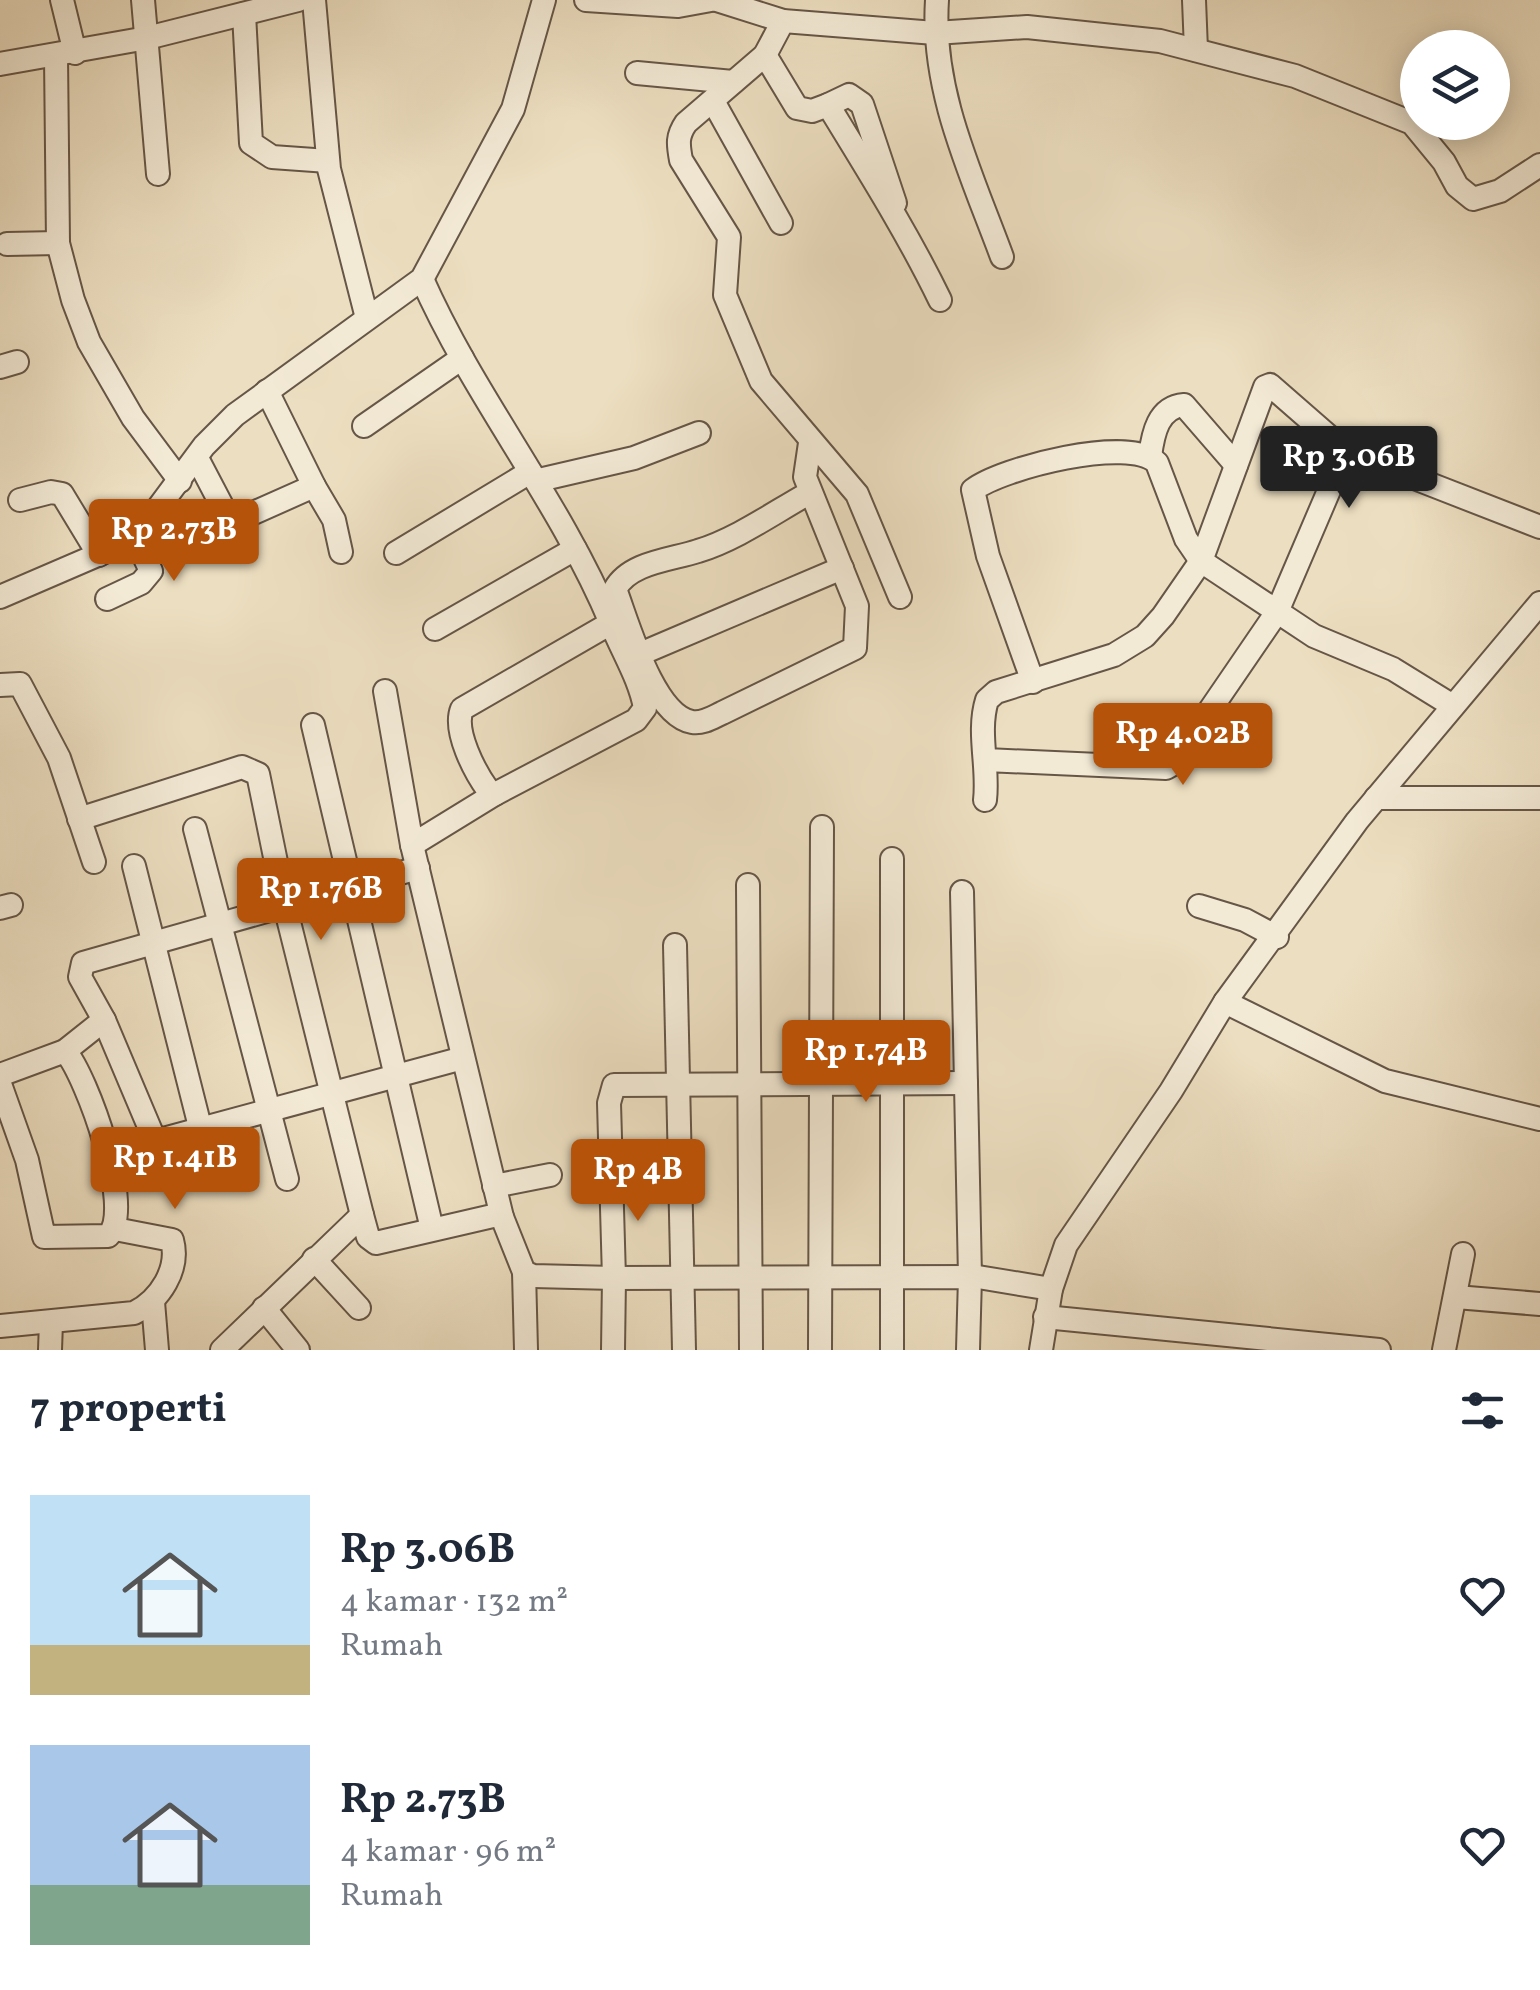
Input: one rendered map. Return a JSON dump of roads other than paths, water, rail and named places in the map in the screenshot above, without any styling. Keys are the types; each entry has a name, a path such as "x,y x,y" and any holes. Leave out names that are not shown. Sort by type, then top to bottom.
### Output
{"street":[{"path":"62,0 65,55 58,243 89,342 133,418 180,481"},
{"path":"143,0 158,174"},
{"path":"0,64 147,38 298,0"},
{"path":"314,0 328,161 366,318"},
{"path":"0,596 99,555 132,532 180,481 218,430 422,279 513,109 544,0"},
{"path":"586,0 678,6 714,0 783,21 935,33 1027,27 1160,41 1294,76 1412,123 1444,162 1457,186 1474,199 1500,191 1540,165"},
{"path":"937,0 935,33 946,102 1002,257"},
{"path":"1194,0 1196,50"},
{"path":"244,14 252,143 272,157 328,161"},
{"path":"783,21 765,55 678,134 682,160 728,236 725,295 761,381 856,494 900,597"},
{"path":"765,55 797,108 812,111 849,95 862,104 901,221 940,300"},
{"path":"637,72 732,82"},
{"path":"713,100 781,222"},
{"path":"7,244 58,243"},
{"path":"412,844 495,794 636,720 645,708 611,623 575,549 462,358 422,279"},
{"path":"364,426 462,358"},
{"path":"985,800 982,726 987,700 996,692 1114,654 1145,636 1202,561 1261,394 1270,384 1340,449 1342,460 1277,612 1182,753 1166,768 986,760"},
{"path":"268,391 334,520 341,552"},
{"path":"1236,465 1184,405 1170,408 1161,418 1150,456 1166,485 1186,540 1202,561 1314,636 1394,669 1453,706"},
{"path":"396,553 534,476 634,458 699,434"},
{"path":"809,493 702,550 647,565 621,579 615,589 657,693 684,719 700,722 722,714 855,648 858,606 805,478 810,443"},
{"path":"1032,682 988,556 974,490 1084,454 1122,450 1150,456"},
{"path":"197,458 231,523 314,486"},
{"path":"1404,474 1540,526"},
{"path":"20,500 51,492 62,494 99,555"},
{"path":"107,599 141,584 152,571 132,532"},
{"path":"435,629 575,549"},
{"path":"640,654 842,568"},
{"path":"1041,1350 1050,1289 1066,1245 1171,1091 1225,1002 1277,937 1376,798 1540,603"},
{"path":"495,794 482,782 462,734 458,718 462,709 611,623"},
{"path":"0,685 20,684 26,691 59,758 94,862"},
{"path":"384,691 412,844 494,1186 524,1272 526,1350"},
{"path":"313,725 399,1075 432,1229"},
{"path":"80,819 242,767 254,770 368,1238 376,1243 502,1216"},
{"path":"1376,798 1540,798"},
{"path":"820,1350 822,827"},
{"path":"196,829 288,1179"},
{"path":"892,858 892,1350"},
{"path":"134,866 213,1178"},
{"path":"418,868 219,922 83,964 79,970 153,1136 163,1139 464,1058"},
{"path":"748,885 751,1350"},
{"path":"962,892 968,1350"},
{"path":"1199,906 1245,920 1277,937"},
{"path":"675,946 684,1350"},
{"path":"1225,1002 1385,1081 1540,1119"},
{"path":"0,1075 65,1051 104,1020"},
{"path":"0,1084 27,1160 44,1237 108,1236 115,1229 115,1184 108,1152 65,1051"},
{"path":"614,1350 611,1087 966,1083"},
{"path":"494,1186 550,1175"},
{"path":"222,1350 362,1215"},
{"path":"0,1326 134,1313 153,1302 168,1278 174,1245 166,1237 115,1229"},
{"path":"1444,1350 1463,1254"},
{"path":"314,1258 359,1308"},
{"path":"524,1272 614,1278 970,1277 1050,1289"},
{"path":"1456,1298 1540,1304"},
{"path":"153,1302 158,1350"},
{"path":"264,1308 298,1350"},
{"path":"1044,1317 1148,1339 1367,1349"},
{"path":"50,1350 51,1322"}]}
